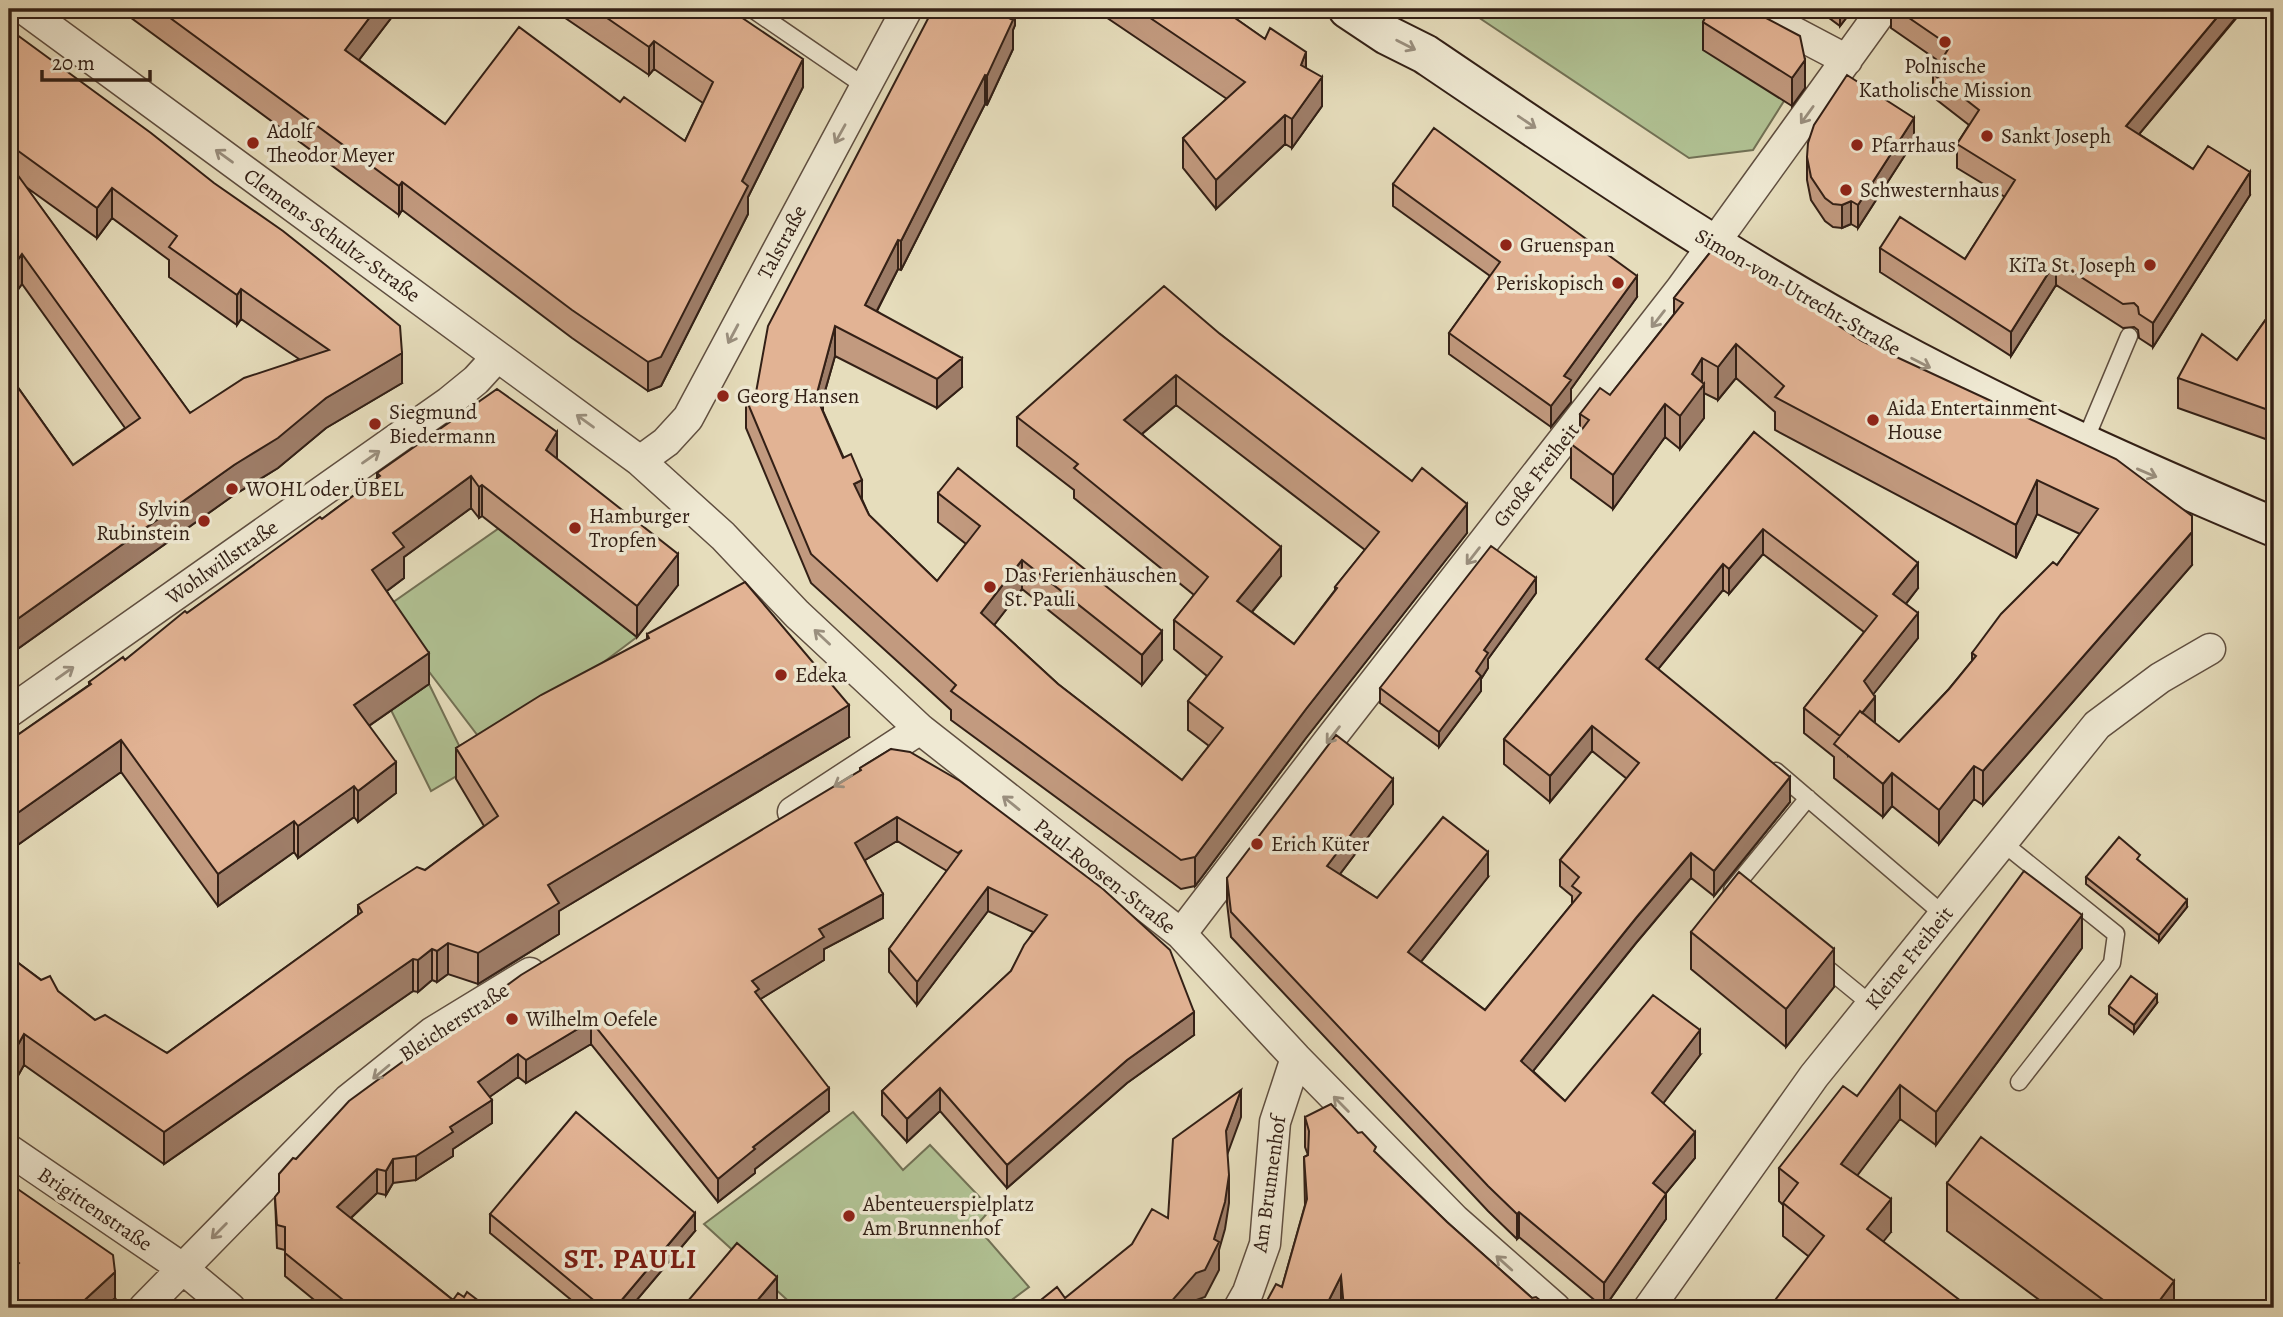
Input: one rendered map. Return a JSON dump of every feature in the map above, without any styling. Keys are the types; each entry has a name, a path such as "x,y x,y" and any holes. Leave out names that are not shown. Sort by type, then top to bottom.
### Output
{"main road":[{"name":"Simon-von-Utrecht-Straße","path":"1348,9 1387,35 1425,54 1713,244 1881,342 2008,408 2140,470 2274,527"}],"street":[{"name":"Clemens-Schultz-Straße","path":"24,9 640,461"},
{"name":"Talstraße","path":"640,461 666,442 688,418 907,9"},
{"path":"1750,9 1847,60"},
{"name":"Große Freiheit","path":"1181,934 1330,738 1681,289 1884,9"},
{"name":"Wohlwillstraße","path":"9,712 449,402 476,380 497,357"},
{"name":"Paul-Roosen-Straße","path":"640,461 723,536 797,614 920,729 1181,934 1296,1058 1455,1220 1555,1308"},
{"name":"Kleine Freiheit","path":"1649,1308 1814,1076 2097,725 2160,678 2210,649"},
{"path":"764,830 920,729"},
{"name":"Bleicherstraße","path":"144,1308 348,1100 433,1032 548,962"},
{"name":"Am Brunnenhof","path":"1239,1308 1248,1292 1265,1244 1275,1122 1296,1058"},
{"name":"Brigittenstraße","path":"9,1150 182,1268 230,1308"}],"lane":[{"path":"752,9 866,87"},
{"path":"2084,443 2129,336"},
{"path":"1769,764 1944,915"},
{"path":"1742,899 1732,890 1808,798"},
{"path":"2003,843 2116,934 2112,963 2019,1082"},
{"path":"1807,952 1872,1004"}],"green space":[{"path":"1466,9 1696,9 1716,19 1784,101 1753,150 1689,158"},
{"path":"505,524 519,545 637,637 488,749 382,610"},
{"path":"429,684 470,768 431,791 391,710"},
{"name":"Abenteuerspielplatz Am Brunnenhof","path":"853,1112 903,1170 930,1145 991,1209 976,1226 1029,1287 1001,1308 796,1308 704,1224"}],"building":[{"path":"158,9 376,9 345,50 445,124 519,27 620,102 624,97 685,141 713,82 654,41 649,47 594,9 729,9 803,59 742,181 748,186 661,357 648,362 572,310 402,182 399,186"},
{"path":"933,9 1009,9 1005,16 1013,20 987,76 985,75 901,241 898,240 865,305 962,358 937,379 835,326 817,393 823,395 820,405 843,458 851,454 862,480 854,484 869,515 937,581 980,526 938,493 958,468 1162,631 1142,655 1022,560 981,613 1058,684 1182,780 1223,728 1188,701 1222,657 1174,620 1208,577 1074,468 1078,464 1017,417 1164,286 1220,334 1412,481 1422,468 1467,504 1306,709 1195,857 1181,860 951,691 956,685 811,554 746,399 755,398 768,326","holes":["1176,375 1379,532 1294,644 1237,601 1281,547 1124,420"]},
{"path":"1137,9 1222,9 1265,39 1270,28 1306,52 1301,65 1322,77 1292,119 1285,115 1216,180 1183,138 1245,82"},
{"path":"1709,9 1749,9 1800,36 1805,60 1792,78 1703,22"},
{"path":"1896,9 2224,9 2126,126 2193,169 2208,146 2250,172 2153,323 2139,314 2134,303 2123,304 2056,261 2011,332 1880,248 1900,217 1965,259 2015,180 1957,144 1979,110 1933,74 1950,46"},
{"path":"9,29 151,133 214,183 283,231 400,326 402,353 326,398 278,438 234,465 9,625 9,375 73,465 140,418 22,254 9,272 9,163 190,413 244,378 329,350 241,289 237,295 169,247 177,236 112,188 97,208 10,145 13,140 9,137"},
{"path":"1847,75 1914,118 1858,205 1851,201 1842,205 1833,204 1825,198 1811,177 1807,157 1814,125"},
{"path":"1434,128 1637,276 1564,376 1571,380 1551,406 1449,333 1500,262 1393,184"},
{"path":"1716,245 1862,341 2116,459 2192,516 2192,532 1983,771 1974,766 1939,810 1892,773 1883,784 1834,744 1860,711 1899,742 1976,656 1972,653 2001,614 2053,562 2057,565 2098,509 2037,480 2016,525 1775,397 1784,386 1736,344 1718,367 1702,358 1692,374 1704,384 1680,416 1665,404 1613,475 1571,444 1589,420 1580,414 1600,388 1610,395 1683,303 1674,298"},
{"path":"2274,308 2274,412 2178,378 2202,334 2237,360"},
{"path":"497,389 557,432 546,450 678,554 637,606 482,485 479,487 471,476 393,533 404,547 372,570 429,653 354,705 396,762 358,791 354,786 298,826 294,821 218,874 121,740 9,819 9,741 91,684 89,682 123,657 125,660 185,611 187,613 320,517 322,519 380,476 377,473"},
{"path":"1754,432 1918,563 1893,594 1918,613 1864,681 1875,697 1840,736 1804,708 1877,616 1763,529 1729,569 1723,564 1646,659 1790,777 1714,871 1691,853 1521,1061 1565,1101 1653,995 1700,1030 1652,1093 1695,1132 1653,1183 1666,1194 1604,1283 1519,1212 1517,1214 1488,1186 1231,912 1227,878 1336,735 1393,779 1327,866 1377,898 1443,817 1488,852 1408,952 1485,1010 1581,893 1572,886 1579,877 1560,860 1639,763 1592,726 1550,776 1504,739"},
{"path":"1491,546 1536,578 1484,650 1488,653 1476,671 1481,676 1439,732 1380,688"},
{"path":"745,582 849,705 548,885 559,903 478,953 448,943 437,951 432,949 418,960 413,959 164,1132 24,1034 15,1050 9,1047 9,956 41,980 50,976 58,991 95,1020 105,1015 167,1053 362,912 358,905 417,867 425,870 498,816 456,748 541,695 649,638 647,634"},
{"path":"891,749 910,752 960,781 1103,889 1170,950 1194,1012 1127,1060 1007,1165 940,1088 907,1119 882,1091 1011,971 1024,945 1047,915 988,887 917,982 889,949 962,850 958,853 897,817 855,843 883,894 819,929 824,937 752,981 759,989 755,992 829,1088 753,1147 755,1149 718,1179 591,1021 526,1060 518,1054 478,1082 492,1100 450,1127 453,1132 416,1156 393,1159 386,1171 377,1169 337,1207 453,1300 458,1293 464,1297 467,1292 488,1308 353,1308 285,1253 285,1227 277,1225 275,1197 279,1192 279,1174 349,1101 521,975 861,770 860,768"},
{"path":"2119,837 2140,855 2137,859 2187,900 2159,935 2086,877"},
{"path":"2024,871 2082,915 1936,1112 1900,1085 1841,1164 1891,1199 1867,1229 1970,1308 1769,1308 1824,1236 1783,1203 1798,1183 1779,1168 1843,1086 1857,1096"},
{"path":"1739,872 1834,949 1786,1009 1691,932"},
{"path":"2131,976 2157,995 2134,1025 2109,1006"},
{"path":"1241,1090 1226,1131 1229,1175 1225,1202 1214,1239 1219,1242 1205,1270 1196,1273 1169,1304 1169,1308 1031,1308 1057,1287 1065,1298 1132,1244 1152,1209 1168,1218 1173,1139"},
{"path":"1331,1104 1358,1133 1362,1132 1376,1147 1374,1151 1447,1222 1532,1298 1536,1297 1550,1308 1344,1308 1341,1276 1325,1308 1263,1308 1276,1284 1282,1287 1307,1199 1304,1157 1308,1155 1309,1131 1305,1117"},
{"path":"576,1112 695,1213 615,1308 603,1308 490,1214"},
{"path":"1981,1137 2174,1281 2154,1308 2114,1308 1947,1183"},
{"path":"9,1183 113,1255 115,1272 76,1308 9,1308 9,1273 19,1263 9,1255"},
{"path":"737,1243 777,1277 751,1308 682,1308"}],"place":[{"name":"Polnische Katholische Mission","path":"1945,42"},
{"name":"Sankt Joseph","path":"1987,136"},
{"name":"Adolf Theodor Meyer","path":"253,143"},
{"name":"Pfarrhaus","path":"1857,145"},
{"name":"Schwesternhaus","path":"1846,190"},
{"name":"Gruenspan","path":"1506,245"},
{"name":"KiTa St. Joseph","path":"2150,265"},
{"name":"Periskopisch","path":"1618,283"},
{"name":"Georg Hansen","path":"723,396"},
{"name":"Aida Entertainment House","path":"1873,420"},
{"name":"Siegmund Biedermann","path":"375,424"},
{"name":"WOHL oder ÜBEL","path":"232,489"},
{"name":"Sylvin Rubinstein","path":"204,521"},
{"name":"Hamburger Tropfen","path":"575,528"},
{"name":"Das Ferienhäuschen St. Pauli","path":"990,587"},
{"name":"Edeka","path":"781,675"},
{"name":"Erich Küter","path":"1257,844"},
{"name":"Wilhelm Oefele","path":"512,1019"},
{"name":"Abenteuerspielplatz Am Brunnenhof","path":"849,1216"}],"district":[{"name":"ST. PAULI","path":"631,1259"}]}
